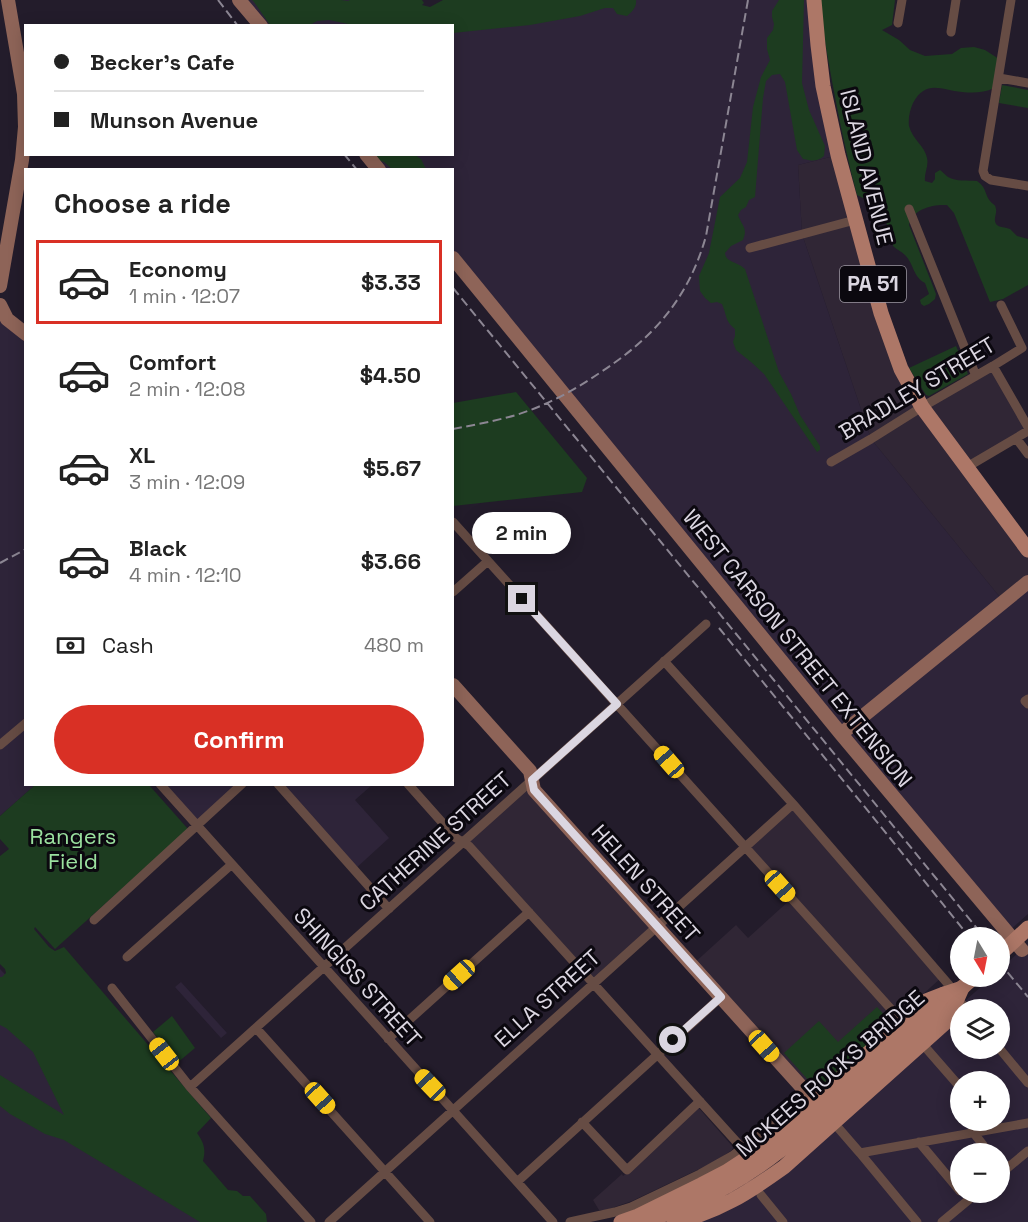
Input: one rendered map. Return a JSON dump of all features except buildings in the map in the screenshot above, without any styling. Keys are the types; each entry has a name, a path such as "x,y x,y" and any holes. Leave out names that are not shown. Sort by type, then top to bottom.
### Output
{"main road":[{"name":"ISLAND AVENUE","path":"814,0 823,86 838,155 881,313 903,375 922,406 1028,550"},
{"path":"1010,945 1028,928"},
{"path":"621,1222 638,1216 726,1172 752,1155 781,1132 813,1100 926,1002 957,997 945,1023 791,1161 751,1190 712,1211 674,1222"},
{"name":"MCKEES ROCKS BRIDGE","path":"641,1222 699,1201 753,1172 957,997"}],"street":[{"path":"8,0 24,94"},
{"path":"239,0 259,24"},
{"path":"898,23 902,0"},
{"path":"951,32 956,0"},
{"path":"1011,0 983,171 985,176 991,180 1028,186"},
{"path":"999,78 1028,83"},
{"path":"0,286 24,138"},
{"path":"368,156 377,168"},
{"path":"909,209 976,376"},
{"path":"750,248 855,220"},
{"name":"WEST CARSON STREET EXTENSION","path":"454,259 674,531 1022,950"},
{"path":"0,305 7,318 24,332"},
{"name":"BRADLEY STREET","path":"831,462 1022,348 1001,305"},
{"path":"967,467 1028,429 993,366"},
{"path":"1016,438 1028,454"},
{"path":"454,523 899,1018"},
{"path":"454,591 488,561"},
{"path":"841,734 1028,582"},
{"name":"CATHERINE STREET","path":"190,1087 705,624"},
{"path":"664,661 792,804 957,997"},
{"name":"HELEN STREET","path":"454,686 530,771 534,790 813,1100"},
{"path":"0,745 24,725"},
{"name":"SHINGISS STREET","path":"162,786 552,1222"},
{"path":"94,920 198,827 240,786"},
{"path":"280,786 389,909"},
{"path":"410,786 456,838 469,846 743,1149"},
{"name":"ELLA STREET","path":"329,1222 792,804"},
{"path":"127,957 231,865"},
{"path":"388,1039 529,912"},
{"path":"112,988 190,1087 311,1222"},
{"path":"517,1182 721,997"},
{"path":"256,1028 430,1222"},
{"path":"926,1048 950,1076"},
{"path":"1008,1059 1028,1083"},
{"path":"570,1222 631,1207 700,1174 743,1149 813,1100"},
{"path":"582,1122 627,1170 700,1101"},
{"path":"832,1122 917,1222"},
{"path":"1010,1124 1028,1123"},
{"path":"860,1153 973,1132 982,1143"},
{"path":"920,1142 950,1179"},
{"path":"1010,1164 1028,1151"},
{"path":"761,1195 783,1222"},
{"path":"942,1222 957,1203"}],"shaded area":[{"path":"239,0 385,0 487,20 491,0 814,0 838,155 798,165 802,234 871,439 1003,601 1028,582 1028,914 1010,930 1010,927 1002,927 454,259 454,168 378,168 367,156 454,156 454,24 260,24"},
{"path":"838,155 855,220 922,406 993,366 1028,427 967,467 1028,550 1028,582 1003,601 871,439 802,234 798,165"},
{"path":"0,313 24,333 24,786 34,786 0,816"},
{"path":"532,780 657,927 593,983 463,842"},
{"path":"161,786 241,786 198,827"},
{"path":"279,786 371,786 355,800 389,838 354,870"},
{"path":"793,804 942,977 810,1097 692,965 736,925 748,938 791,899 745,847"},
{"path":"1028,944 1028,1222 701,1222 726,1211 950,1021 950,1059 1010,1059 1010,999 968,999 981,987 1010,987 1010,960"},
{"path":"0,969 149,1126 241,1222 0,1222"},
{"path":"181,982 227,1033 221,1038 175,987"},
{"path":"697,1106 733,1147 732,1150 714,1162 632,1201 606,1210 599,1210 593,1200 649,1153"}],"green space":[{"path":"252,0 422,0 424,3 422,5 430,7 443,0 636,0 634,9 627,16 617,14 613,8 605,8 580,16 530,25 454,33 454,24 348,24 329,20 312,24 269,24"},
{"path":"779,0 804,0 802,83 809,110 825,146 824,156 814,160 803,159 797,150 785,82 780,74 772,75 766,81 763,98 755,197 749,200 738,215 745,230 743,240 731,246 725,253 727,259 745,269 779,372 800,415 820,446 817,452 764,374 736,350 733,342 735,329 728,321 722,304 711,303 700,291 699,276 709,253 720,197 740,178 747,162 753,107 761,77 770,60 767,38 773,30 772,11"},
{"path":"818,0 895,0 892,25 882,30 910,50 925,56 952,54 961,48 974,47 985,50 999,59 994,88 986,91 962,92 929,88 923,91 913,103 909,114 909,126 926,154 925,181 932,183 935,173 940,170 951,179 977,181 995,206 996,224 1010,229 1017,236 1028,239 1028,285 1003,299 990,302 954,213 947,205 936,205 919,211 909,225 936,294 935,299 929,304 924,306 921,304 920,300 929,294 925,283 918,277 908,259 893,246 893,239 886,222 887,213 882,194 863,198 857,195 840,123"},
{"path":"1002,85 1028,90 1028,108 999,103"},
{"path":"416,156 426,168 391,168 384,162 369,157"},
{"path":"956,346 968,374 929,396 926,395 909,368"},
{"path":"516,392 587,478 582,492 454,506 454,403"},
{"name":"Rangers Field","path":"34,786 150,786 188,829 55,949 35,927 34,929 55,951 64,947 211,1118 197,1133 204,1146 203,1161 228,1190 237,1191 243,1196 250,1196 266,1214 267,1222 200,1222 64,1140 45,1134 0,1106 0,1075 64,1115 33,1052 0,1025 0,977 6,973 0,964 0,856 9,849 0,839 0,816"},
{"path":"877,1007 892,1023 818,1091 784,1053 819,1021 838,1042"},
{"path":"172,1016 195,1048 177,1063 153,1032"}],"railway":[{"path":"218,0 236,24"},
{"path":"454,429 516,415 548,403 579,386 635,347 666,316 678,299 689,280 706,236 748,0"},
{"path":"346,156 355,168"},
{"path":"454,289 976,927"},
{"path":"0,563 24,550"},
{"path":"719,628 961,927"},
{"path":"1010,975 1028,997"}],"route":[{"path":"522,599 617,704 532,780 534,790 721,997 673,1040"}]}
